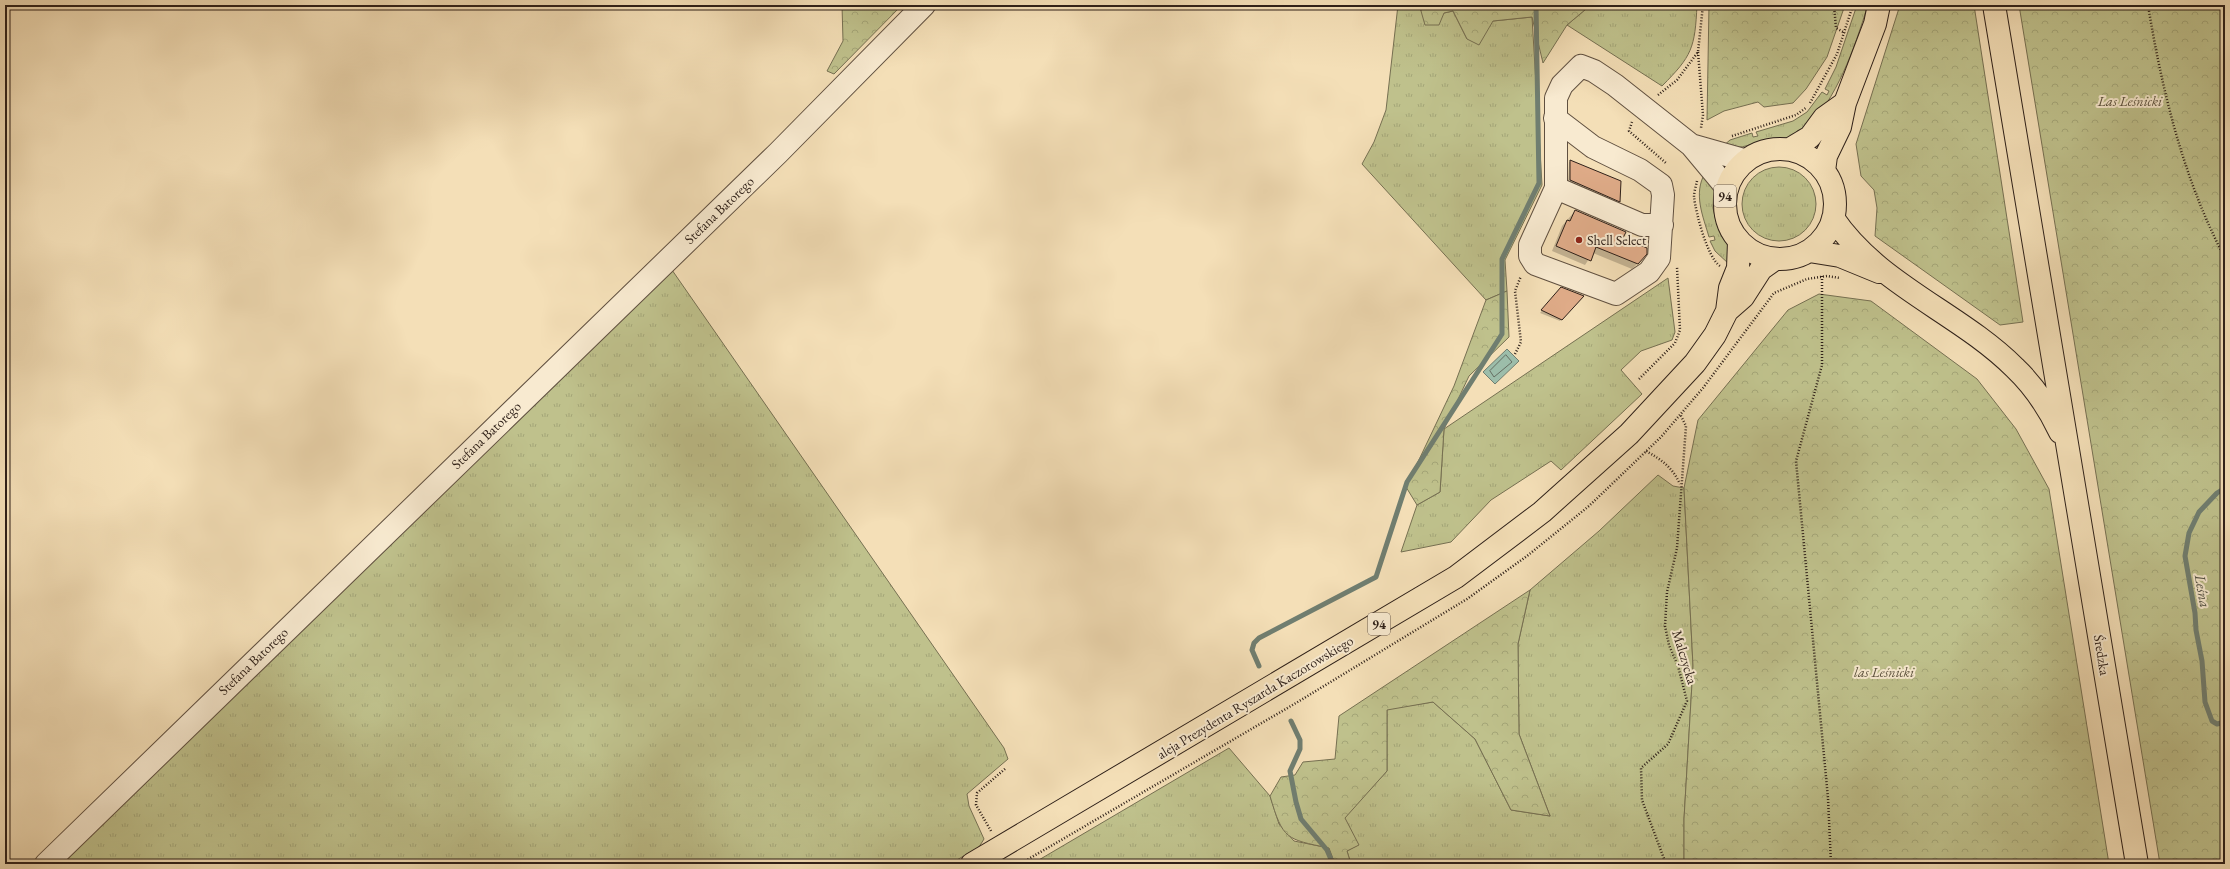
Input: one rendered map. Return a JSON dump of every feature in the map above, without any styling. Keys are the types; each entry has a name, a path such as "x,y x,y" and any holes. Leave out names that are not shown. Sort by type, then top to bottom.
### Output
{"main road":[{"path":"1824,171 1826,156 1840,126 1845,103 1874,24 1879,5"},
{"name":"Średzka","path":"1994,5 2137,864"},
{"path":"1790,149 1810,137 1824,118 1845,103"},
{"name":"94","path":"1774,148 1790,149 1803,153 1815,161 1824,171 1832,185 1835,202 1833,218 1828,231 1820,242 1809,251 1793,258 1775,259 1750,251 1740,242 1729,227 1724,207 1726,187 1733,172 1744,160 1758,152 1774,148"},
{"path":"1833,218 1850,240 1889,276 1970,332 2016,368 2052,415 2067,446"},
{"name":"aleja Prezydenta Ryszarda Kaczorowskiego","path":"972,864 1429,594 1456,577 1542,512 1629,434 1695,363 1715,335 1727,311 1730,288 1738,268 1740,242"},
{"path":"1809,251 1840,256 1889,276"},
{"name":"aleja Prezydenta Ryszarda Kaczorowskiego","path":"1727,311 1743,297 1762,269 1775,259"}],"lane":[{"name":"Stefana Batorego","path":"46,864 772,158 924,5"},
{"path":"1555,118 1593,147 1640,170 1661,185 1663,196 1659,258 1649,272 1616,294 1535,264 1530,256 1530,245 1556,188 1555,118 1558,90 1581,66 1594,71 1615,85 1643,108 1696,139 1744,160"},
{"path":"1696,139 1726,187"},
{"path":"1556,188 1642,225 1662,225"}],"path":[{"path":"1696,139 1703,115 1698,52 1703,5"},
{"path":"1834,5 1836,28 1844,33"},
{"path":"1730,137 1796,115 1808,106 1824,80 1844,33 1853,5"},
{"path":"2148,5 2169,111 2202,210 2225,258"},
{"path":"1643,108 1677,80 1698,52"},
{"path":"1697,178 1694,196 1707,247 1714,262"},
{"path":"1514,354 1520,348 1521,342 1515,291 1530,256"},
{"path":"1822,276 1822,365 1796,461 1828,798 1831,864"},
{"path":"1020,864 1296,703 1467,599 1527,556 1589,506 1646,451 1708,382 1774,293 1807,279 1822,276 1841,279"},
{"name":"Malczycka","path":"1666,864 1642,800 1641,768 1668,744 1687,701 1678,666 1669,645 1665,626 1667,592 1677,548 1680,485 1686,426 1680,414"},
{"path":"1646,451 1665,462 1674,472 1680,485"},
{"path":"1000,848 976,805 978,793 1006,768"}],"green space":[{"path":"842,5 901,6 834,74 827,71 843,41"},
{"path":"1398,5 1422,5 1421,11 1444,13 1453,11 1467,39 1493,21 1532,17 1542,185 1505,260 1507,291 1486,300 1362,164 1374,142 1386,110"},
{"path":"1422,5 1586,5 1586,9 1567,25 1543,63 1532,17 1493,21 1479,45 1467,39 1453,11 1444,13 1439,25 1425,25 1421,11"},
{"path":"1586,5 1697,5 1693,42 1686,59 1662,86 1567,25 1586,9"},
{"path":"1709,5 1845,5 1827,57 1806,89 1793,103 1764,107 1758,102 1724,111 1707,120"},
{"path":"1857,5 1868,5 1843,73 1826,104 1804,133 1801,129 1797,131 1799,136 1795,137 1765,140 1742,147 1723,146 1730,140 1752,133 1753,137 1758,136 1756,132 1793,121 1807,112 1822,92 1827,95 1829,91 1825,89 1836,67"},
{"path":"1900,5 1974,5 2023,322 2000,325 1875,236 1877,208 1874,190 1861,176 1856,144"},
{"name":"Las Leśnicki","path":"2019,5 2225,5 2225,864 2160,864"},
{"path":"1779,167 1800,173 1810,183 1816,204 1810,225 1800,235 1779,241 1758,235 1748,225 1742,204 1748,183 1758,173"},
{"path":"1705,173 1714,185 1713,208 1716,221 1729,248 1729,264 1715,251 1710,241 1715,240 1714,236 1709,237 1702,213 1699,197 1701,181"},
{"path":"672,270 1004,748 1008,759 967,794 969,806 984,839 979,847 950,864 62,864"},
{"path":"1668,278 1675,332 1672,340 1641,351 1621,370 1642,394 1561,470 1551,461 1491,500 1451,542 1401,552 1417,505 1440,492 1444,429"},
{"path":"1507,291 1509,337 1469,376 1444,429 1440,492 1417,505 1406,487 1454,386 1486,300"},
{"name":"las Leśnicki","path":"1819,294 1871,301 1977,379 2016,429 2049,489 2109,864 1684,864 1684,819 1693,666 1684,488 1698,420 1788,310"},
{"path":"1658,475 1673,486 1684,488 1693,666 1684,819 1684,864 1351,864 1347,851 1358,845 1344,818 1387,771 1387,709 1433,702 1475,739 1511,810 1550,816 1519,734 1518,644 1530,590 1599,531"},
{"path":"1530,590 1518,644 1519,734 1550,816 1511,810 1475,739 1433,702 1387,710 1387,771 1345,818 1359,845 1347,851 1351,864 1335,864 1329,848 1303,842 1288,835 1279,821 1270,796 1281,777 1295,775 1303,762 1335,759 1339,716"},
{"path":"1229,748 1270,796 1279,824 1294,841 1329,848 1335,864 1032,864"}],"water":[{"path":"1507,349 1519,361 1495,384 1483,372"}],"building":[{"path":"1570,160 1621,181 1620,202 1570,180"},
{"path":"1575,210 1626,232 1623,238 1647,248 1647,254 1638,264 1596,247 1591,261 1556,246 1567,220 1570,221"},
{"path":"1561,287 1584,296 1562,320 1541,310"}],"waterway":[{"path":"1259,666 1252,650 1254,643 1259,638 1376,577 1407,482 1502,334 1502,259 1539,183 1536,5"},
{"name":"Leśna","path":"2225,488 2217,493 2199,512 2189,533 2185,556 2202,661 2205,702 2212,721 2217,724 2225,722"},
{"path":"1291,721 1300,740 1300,749 1290,771 1296,802 1301,819 1327,850 1333,864"}],"place":[{"name":"Shell Select","path":"1579,240"}]}
